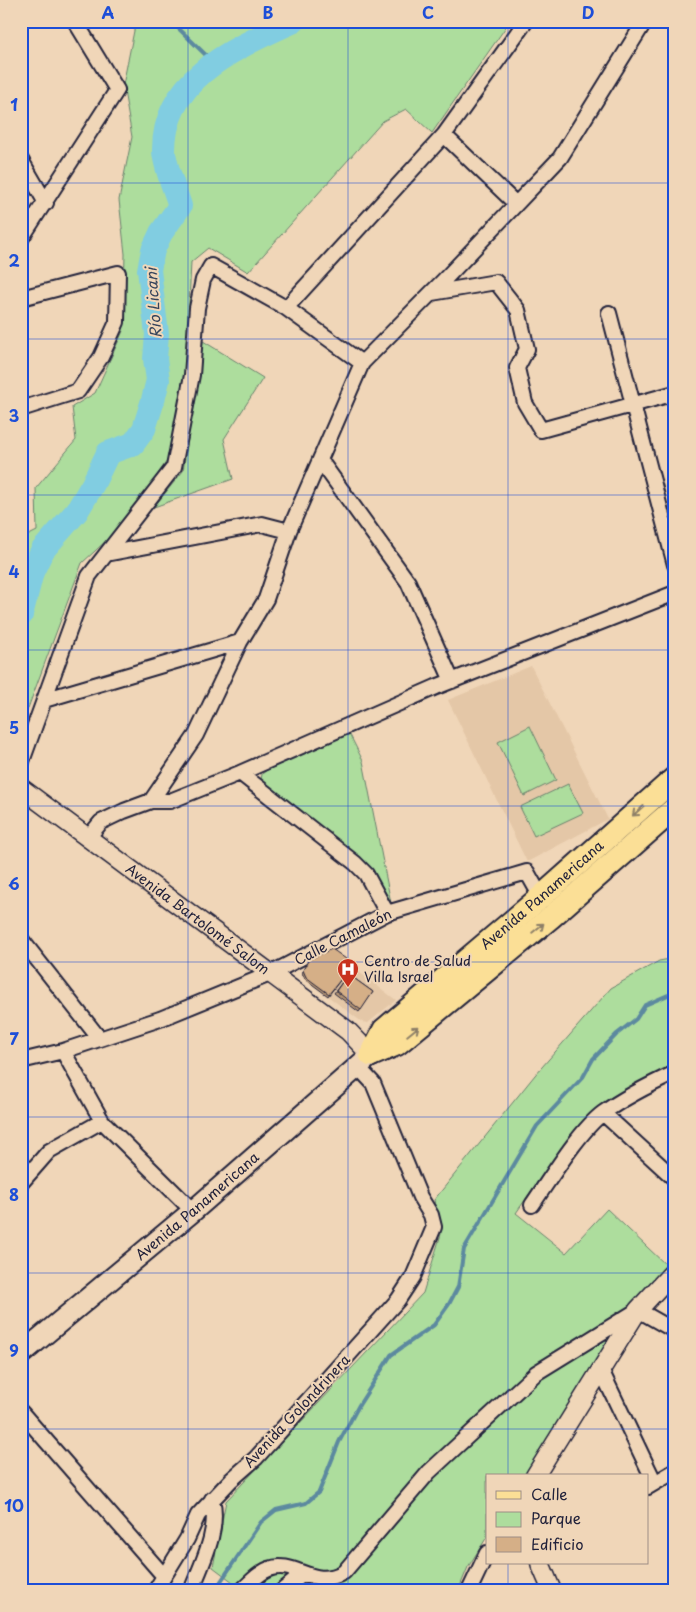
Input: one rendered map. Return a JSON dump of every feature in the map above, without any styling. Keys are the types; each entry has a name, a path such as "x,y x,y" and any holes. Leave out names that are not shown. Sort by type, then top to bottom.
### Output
{"main road":[{"name":"Avenida Panamericana","path":"364,1061 384,1030 541,897 675,778"},
{"name":"Avenida Panamericana","path":"21,1354 193,1212 364,1061 397,1044 551,917 675,808"}],"street":[{"path":"21,239 46,203 117,90 75,21"},
{"path":"286,308 444,135 526,21"},
{"path":"150,801 196,735 240,642 266,599 289,531 362,363 432,293 560,158 645,21"},
{"path":"444,135 516,204"},
{"path":"21,160 46,203"},
{"path":"21,764 89,576 174,467 192,375 197,308 203,280 211,266 286,308 362,363"},
{"path":"21,298 118,274 117,322 101,357 78,391 21,409"},
{"path":"432,293 496,282 518,310 527,349 517,368 525,403 541,430 675,393"},
{"path":"609,313 631,404 675,566"},
{"path":"320,460 408,582 452,681"},
{"path":"106,554 262,524 289,531"},
{"path":"87,839 101,822 150,801 170,801 240,773 452,681 675,594"},
{"path":"44,700 240,642"},
{"path":"240,773 366,874 387,912"},
{"name":"Avenida Bartolomé Salom","path":"21,788 87,839 348,1031 364,1061"},
{"name":"Calle Camaleón","path":"21,1061 63,1051 160,1019 270,974 387,912 527,872 541,897"},
{"path":"21,939 99,1038"},
{"path":"63,1051 102,1120 193,1212"},
{"name":"Avenida Golondrinera","path":"155,1591 163,1575 187,1539 195,1520 212,1499 256,1458 330,1374 379,1323 413,1277 434,1227 431,1215 420,1196 364,1061"},
{"path":"532,1205 589,1126 603,1113 675,1073"},
{"path":"603,1113 675,1179"},
{"path":"21,1183 49,1151 102,1120"},
{"path":"536,1474 638,1310 675,1270"},
{"path":"638,1310 675,1331"},
{"path":"241,1591 268,1570 285,1567 303,1574 326,1579 344,1572 429,1472 536,1373 638,1310"},
{"path":"601,1370 646,1474"},
{"path":"21,1412 163,1575"},
{"path":"651,1485 675,1471"},
{"path":"191,1591 208,1551 214,1519 212,1499"},
{"path":"469,1591 486,1555"},
{"path":"540,1564 552,1591"},
{"path":"282,1591 303,1574"}],"shaded area":[{"path":"531,666 608,819 527,862 448,700"},
{"name":"Centro de Salud Villa Israel","path":"331,951 396,1000 368,1023 362,1022 305,979 302,973 308,962"}],"green space":[{"path":"136,21 510,21 432,133 406,109 383,121 248,272 208,248 191,262 186,366 169,458 121,527 82,563 21,727 21,539 37,531 36,488 76,440 72,407 95,393 123,331 125,254 119,200 132,137 123,85"},
{"path":"203,341 263,378 224,439 233,479 154,507 183,471"},
{"path":"530,726 556,780 524,796 498,742"},
{"path":"349,733 363,761 391,903 366,863 261,780 262,774 267,770"},
{"path":"568,784 583,813 534,836 520,807"},
{"path":"675,958 675,1068 664,1071 596,1110 565,1143 516,1213 566,1253 607,1209 666,1265 635,1301 526,1474 486,1474 486,1539 468,1567 458,1591 245,1591 213,1567 226,1501 423,1293 441,1234 434,1200 535,1075 611,988 659,961"}],"building":[{"path":"332,949 353,964 329,994 306,977 303,970 309,959"},
{"path":"348,974 373,992 361,1010 336,991"}],"waterway":[{"path":"171,21 214,63"},
{"name":"Río Licani","path":"21,615 32,572 42,551 77,511 108,453 133,444 144,429 153,400 158,380 155,359 157,334 149,270 153,250 161,233 180,206 168,171 164,151 167,125 176,103 190,84 228,54 294,21"},
{"path":"217,1587 261,1522 276,1510 306,1503 319,1492 339,1442 359,1405 391,1355 434,1325 449,1304 458,1287 464,1249 537,1126 583,1077 593,1059 617,1034 636,1019 645,1005 675,992"}],"place":[{"name":"Centro de Salud Villa Israel","path":"348,988"}]}
